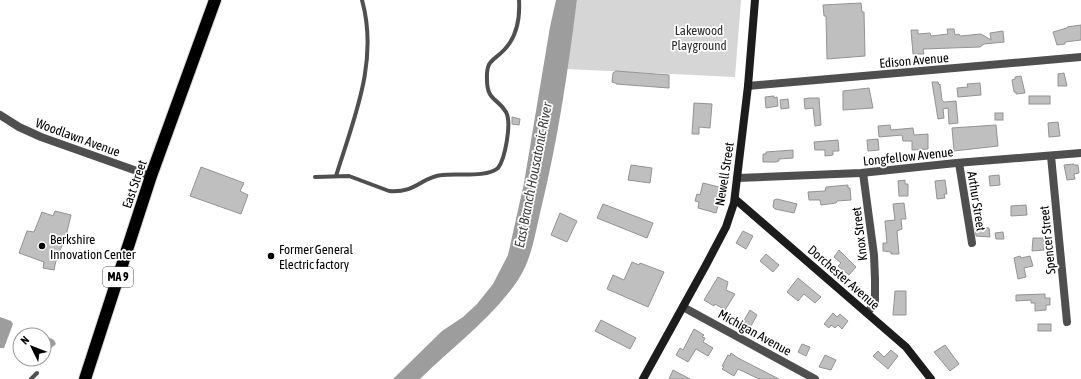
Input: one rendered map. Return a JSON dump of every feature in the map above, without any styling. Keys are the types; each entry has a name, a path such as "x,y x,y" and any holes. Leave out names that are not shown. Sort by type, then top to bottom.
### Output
{"highway":[{"name":"East Street","path":"85,379 151,176 215,0"}],"street":[{"name":"Newell Street","path":"643,379 684,307 726,227 735,199 748,86 755,0"},
{"name":"Edison Avenue","path":"748,86 1081,57"},
{"name":"Woodlawn Avenue","path":"0,115 19,127 41,137 151,176"},
{"name":"Longfellow Avenue","path":"738,178 863,173 1081,153"},
{"name":"Spencer Street","path":"1050,156 1067,322"},
{"name":"Arthur Street","path":"959,163 972,243"},
{"name":"Knox Street","path":"863,173 875,279 875,303 867,313"},
{"name":"Dorchester Avenue","path":"735,199 906,347 932,379"},
{"name":"Michigan Avenue","path":"684,307 815,379"}],"lane":[{"path":"336,176 365,80 369,37 362,0"},
{"path":"315,177 356,177 389,191 396,191 415,187 438,176 486,173 498,168 504,154 508,118 505,110 489,96 487,90 486,73 490,61 505,49 516,30 520,0"},
{"path":"31,379 37,373"}],"green space":[{"name":"Lakewood Playground","path":"577,0 741,0 735,77 567,69"}],"water":[{"name":"East Branch Housatonic River","path":"556,0 577,0 553,157 535,236 527,263 518,280 496,308 420,379 393,379 442,331 463,317 477,304 493,284 508,255 524,183 550,27"},
{"path":"0,317 11,321 13,324 4,348 0,348"},
{"path":"52,339 54,340 56,344 52,347"}],"building":[{"path":"861,3 862,12 864,12 865,56 827,59 826,16 824,16 823,5"},
{"path":"1081,25 1081,40 1065,42 1065,44 1057,45 1053,32 1067,27"},
{"path":"947,29 954,29 955,35 981,34 991,40 990,33 1003,31 1004,42 984,44 980,47 923,49 924,54 913,54 911,30 918,30 918,34 930,33 931,36 948,34"},
{"path":"616,71 669,75 669,88 616,84 612,82 613,73"},
{"path":"1064,73 1067,86 1058,86 1058,74"},
{"path":"1021,76 1025,93 1016,94 1016,92 1014,92 1012,80 1015,79 1015,77"},
{"path":"932,82 938,82 939,85 940,84 942,100 944,102 956,101 958,123 949,124 948,108 943,109 944,118 938,119"},
{"path":"980,83 981,95 958,97 957,88 968,87 967,84"},
{"path":"869,88 873,108 843,110 843,91"},
{"path":"774,96 774,98 777,97 778,106 766,108 765,97"},
{"path":"1029,96 1050,96 1050,104 1029,104"},
{"path":"819,98 821,125 815,126 813,108 805,109 804,99"},
{"path":"788,99 789,108 781,109 780,100"},
{"path":"694,103 712,104 710,128 699,127 699,134 692,134"},
{"path":"995,113 1003,113 1003,120 995,120"},
{"path":"512,117 520,119 519,125 512,124"},
{"path":"1058,122 1060,136 1049,137 1048,123"},
{"path":"890,125 891,130 913,128 914,135 928,134 928,149 912,150 912,141 903,141 902,135 879,137 878,126"},
{"path":"996,125 998,146 954,151 952,128"},
{"path":"878,139 879,150 868,151 867,140"},
{"path":"838,140 839,151 833,151 833,155 825,156 825,150 815,150 814,142"},
{"path":"793,150 793,158 779,159 779,161 776,162 763,162 763,154 766,154 766,152"},
{"path":"631,165 652,168 650,183 628,180"},
{"path":"1064,165 1078,165 1079,173 1074,174 1075,179 1067,180"},
{"path":"201,167 244,183 240,191 248,195 241,214 190,196"},
{"path":"999,175 1000,185 990,186 989,176"},
{"path":"905,180 905,184 908,184 908,196 899,196 898,181"},
{"path":"945,180 947,194 944,194 945,198 937,199 935,181"},
{"path":"703,183 723,188 716,213 698,208 699,202 695,201 697,194 700,195"},
{"path":"848,185 848,188 850,188 851,200 837,201 836,203 821,205 820,200 809,200 808,192 825,191 826,187"},
{"path":"777,199 797,204 794,213 775,209 773,207 774,200"},
{"path":"904,203 906,219 901,219 902,229 897,231 899,254 891,254 891,252 883,251 883,243 887,243 885,221 895,220 893,204"},
{"path":"603,204 653,223 647,238 597,218"},
{"path":"1026,205 1027,215 1011,216 1011,206"},
{"name":"Berkshire Innovation Center","path":"55,211 71,215 65,240 57,256 54,270 43,268 44,262 19,253 27,231 34,232 42,212 53,216"},
{"path":"560,213 577,221 567,242 551,235"},
{"path":"975,227 989,228 990,237 976,236"},
{"path":"743,231 753,236 746,249 736,243"},
{"path":"1003,232 1004,239 996,239 995,233"},
{"path":"1033,238 1043,238 1043,240 1046,239 1046,247 1044,247 1044,250 1032,251"},
{"path":"839,250 856,267 849,275 838,266 841,263 834,257"},
{"path":"766,254 779,265 773,272 760,261"},
{"path":"1020,256 1021,258 1030,256 1033,266 1024,268 1026,277 1018,279 1014,258"},
{"path":"632,262 639,265 640,263 664,272 648,307 607,289 613,275 624,280"},
{"path":"718,277 728,282 726,290 735,294 725,310 704,300"},
{"path":"798,278 821,297 815,303 804,294 798,301 787,292"},
{"path":"895,291 906,291 906,315 893,315"},
{"path":"1045,294 1045,298 1050,298 1050,305 1046,305 1046,310 1035,311 1035,303 1031,303 1031,300 1016,301 1016,295"},
{"path":"750,310 757,315 751,326 743,322"},
{"path":"833,313 837,317 840,314 848,321 842,329 838,325 835,328 831,325 829,328 824,324"},
{"path":"601,320 636,338 630,349 595,331"},
{"path":"1038,324 1051,324 1051,331 1038,331"},
{"path":"694,329 704,335 702,337 705,338 703,342 713,348 708,356 696,349 688,362 676,355 680,348 683,350"},
{"path":"802,344 810,347 806,356 798,352"},
{"path":"945,345 959,364 950,371 934,352"},
{"path":"891,350 898,356 888,369 873,356 878,351 884,357"},
{"path":"731,353 779,379 759,379 738,369 734,376 722,369 728,355 730,356"},
{"path":"825,355 836,360 831,370 819,367"},
{"path":"673,370 690,379 669,379"}],"place":[{"name":"Berkshire Innovation Center","path":"42,246"},
{"name":"Former General Electric factory","path":"271,256"}]}
